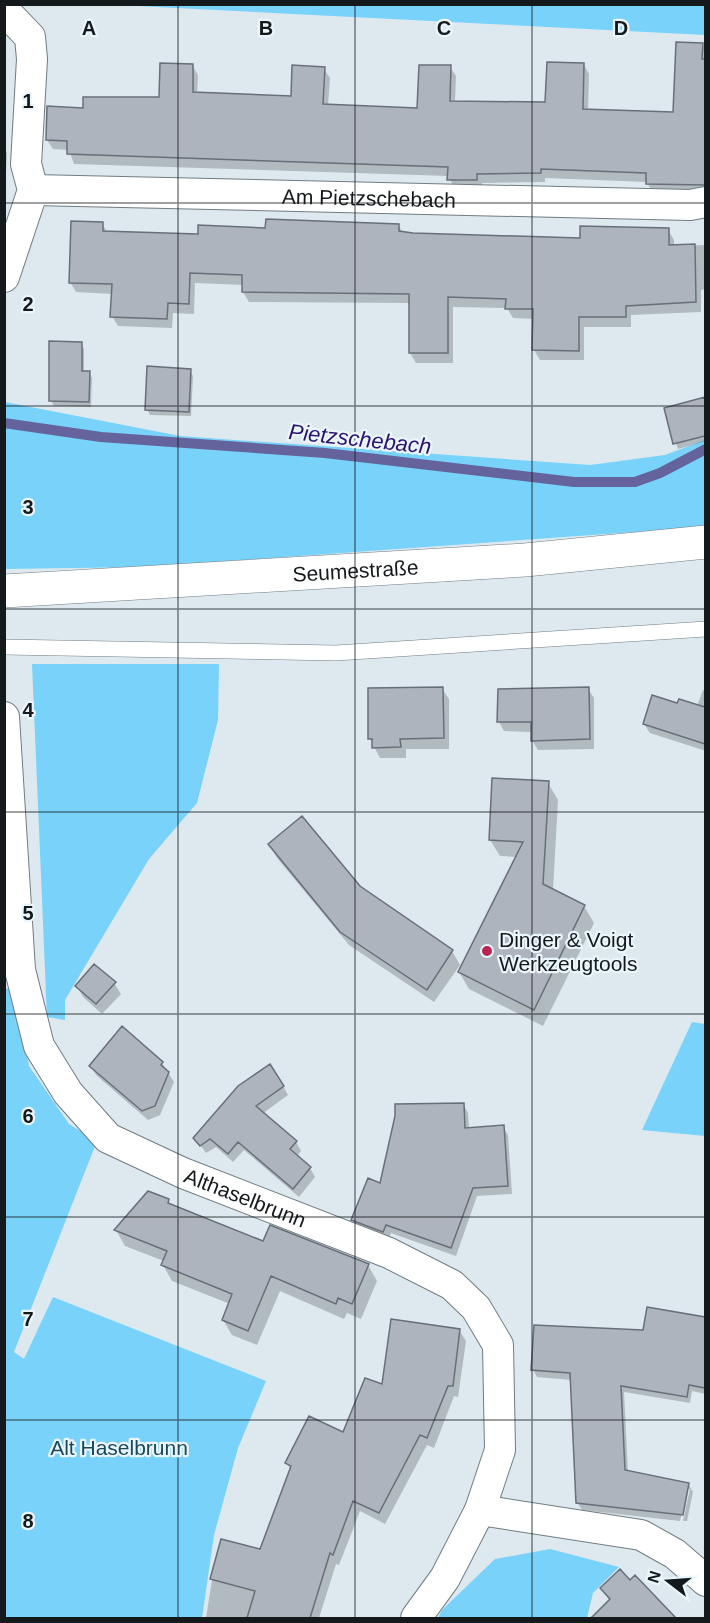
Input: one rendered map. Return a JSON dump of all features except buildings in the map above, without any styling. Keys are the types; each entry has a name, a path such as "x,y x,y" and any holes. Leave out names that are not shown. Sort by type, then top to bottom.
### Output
{"street":[{"path":"4,10 30,37 32,59 26,164 33,189 4,277"},
{"name":"Am Pietzschebach","path":"33,189 690,205 705,202"},
{"name":"Seumestraße","path":"4,591 525,560 705,542"},
{"name":"Althaselbrunn","path":"4,717 12,970 39,1046 68,1093 108,1138 183,1173 389,1253 452,1285 476,1308 498,1345 500,1450 480,1510 444,1578 416,1618"},
{"path":"480,1510 641,1535 675,1554 705,1581"}],"lane":[{"path":"4,647 336,653 705,629"}],"green space":[{"path":"117,5 705,5 705,35"},
{"path":"5,402 180,436 590,465 665,455 705,440 705,527 144,567 5,569"},
{"path":"32,664 219,664 218,720 197,803 149,859 65,1000 65,1020 47,1017"},
{"name":"Alt Haselbrunn","path":"4,988 17,990 29,1066 69,1124 97,1141 14,1352 24,1359 53,1297 266,1381 238,1448 214,1535 202,1618 5,1618"},
{"path":"692,1022 705,1024 705,1136 642,1130"},
{"path":"550,1549 619,1567 593,1593 587,1618 438,1618 442,1610 495,1559"}],"waterway":[{"name":"Pietzschebach","path":"4,423 101,437 325,453 574,482 635,482 660,473 706,449"}],"place":[{"name":"Dinger & Voigt Werkzeugtools","path":"487,951"}]}
